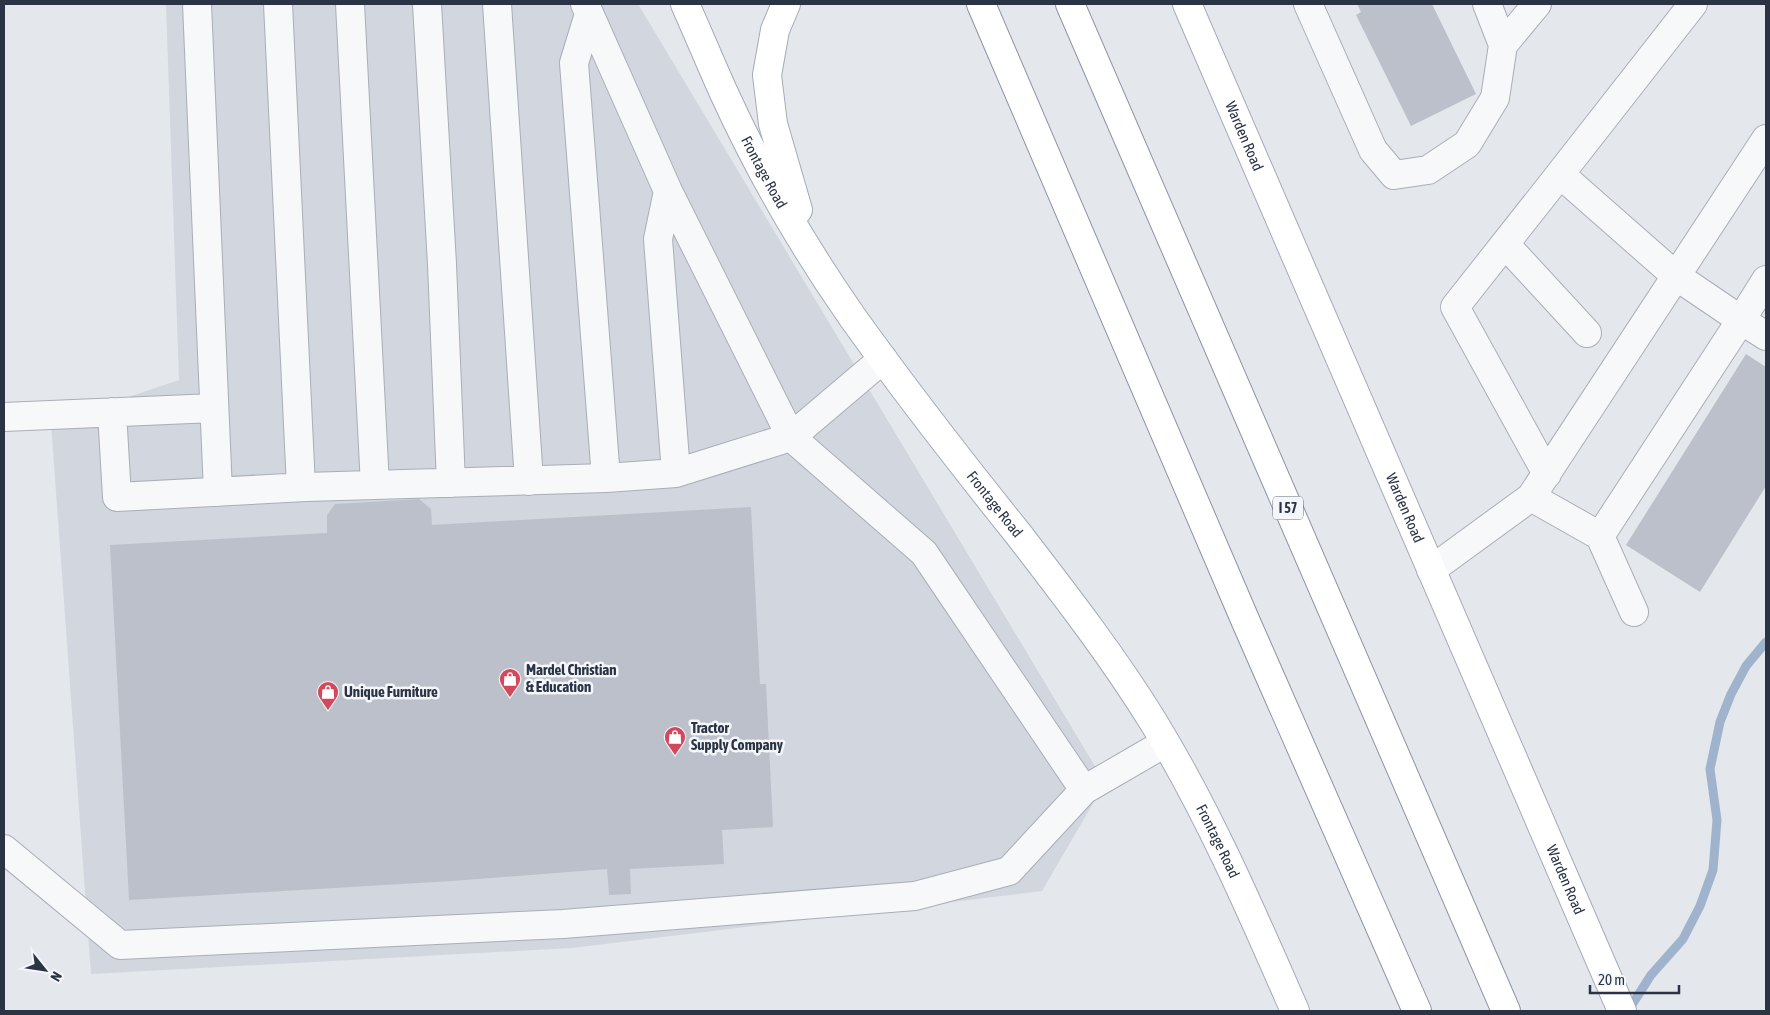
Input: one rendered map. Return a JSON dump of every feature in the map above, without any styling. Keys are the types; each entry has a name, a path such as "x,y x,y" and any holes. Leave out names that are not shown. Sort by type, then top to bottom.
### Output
{"main road":[{"name":"Frontage Road","path":"685,4 723,92 757,160 810,253 913,400 1058,586 1105,650 1165,743 1206,814 1296,1011"},
{"path":"786,4 775,30 767,75 773,124 810,253"},
{"path":"981,4 1242,613 1417,1011"},
{"name":"I 57","path":"1070,4 1506,1011"},
{"path":"1169,4 1211,60"},
{"name":"Warden Road","path":"1187,4 1622,1011"}],"lane":[{"path":"197,4 218,492"},
{"path":"278,4 301,487"},
{"path":"350,4 375,485"},
{"path":"427,4 442,264 451,483"},
{"path":"497,4 529,481"},
{"path":"1308,4 1373,150 1394,175 1428,170 1467,144 1495,98 1504,45 1537,4"},
{"path":"1488,4 1504,45"},
{"path":"1547,474 1455,307 1694,4"},
{"path":"587,9 574,63 606,478"},
{"path":"587,9 668,191 791,437 924,553 1084,790"},
{"path":"1431,570 1531,497 1766,139"},
{"path":"1560,174 1676,276 1766,336"},
{"path":"668,191 658,239 676,474"},
{"path":"1505,244 1587,333"},
{"path":"1600,536 1766,280"},
{"path":"112,412 117,497 301,487 529,481 676,474 791,437 883,359"},
{"path":"4,416 214,408"},
{"path":"1531,497 1600,536 1634,612"},
{"path":"4,849 120,945 563,924 915,896 1009,871 1084,790 1165,743"}],"shaded area":[{"path":"166,4 638,4 1105,783 1042,891 572,948 91,974 51,423 179,380"}],"building":[{"path":"1357,4 1432,4 1476,94 1411,126 1356,15 1361,12"},
{"path":"1746,354 1766,367 1766,486 1700,592 1626,545"},
{"path":"419,499 431,509 432,525 751,507 760,684 766,684 773,827 722,830 724,864 630,869 631,894 609,895 607,869 452,881 129,900 110,545 327,533 327,515 335,504"}],"waterway":[{"path":"1628,1011 1651,975 1683,939 1700,906 1713,870 1717,820 1710,769 1720,722 1731,694 1746,666 1766,642"}],"place":[{"name":"Mardel Christian & Education","path":"510,698"},
{"name":"Unique Furniture","path":"328,711"},
{"name":"Tractor Supply Company","path":"675,756"}]}
